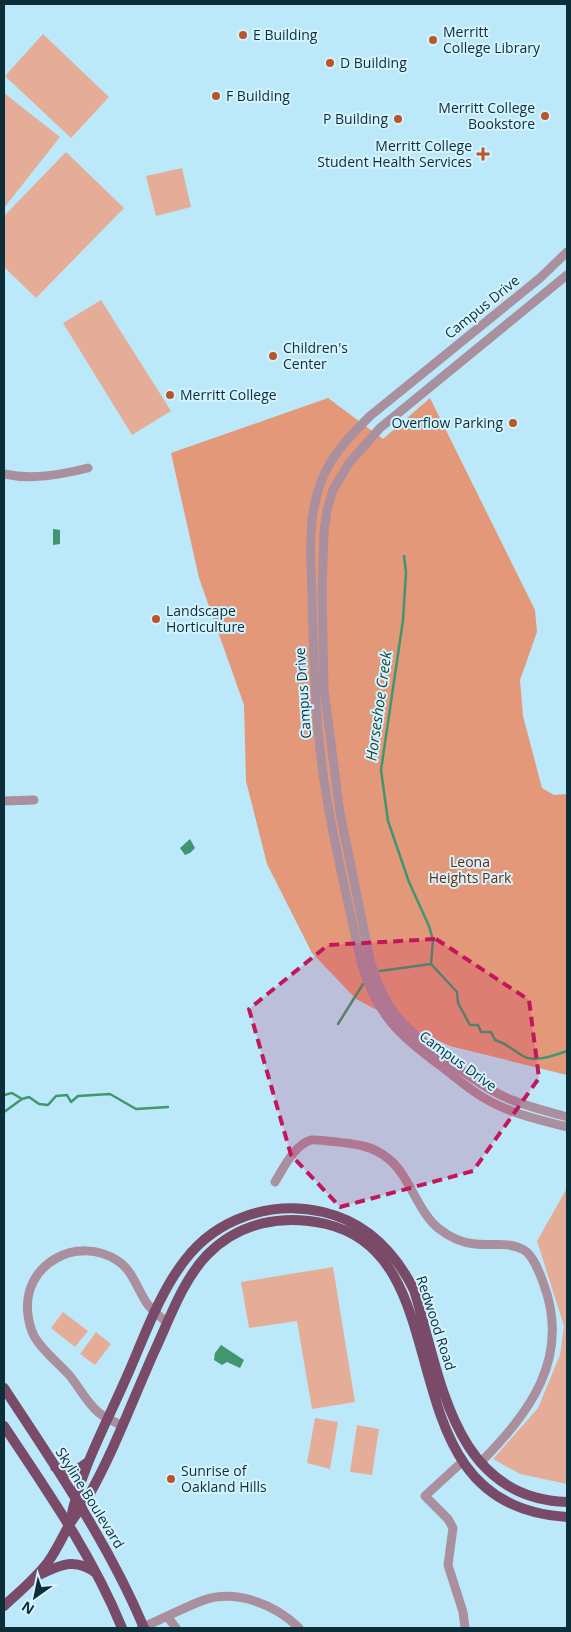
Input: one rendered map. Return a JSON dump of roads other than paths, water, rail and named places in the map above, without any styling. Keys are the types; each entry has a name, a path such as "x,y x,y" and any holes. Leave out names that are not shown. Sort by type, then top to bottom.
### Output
{"main road":[{"name":"Redwood Road","path":"70,1524 75,1496 90,1460 156,1312 184,1261 210,1236 236,1219 259,1211 284,1208 312,1209 334,1214 376,1238 392,1254 414,1290 452,1416 460,1436 480,1464 497,1478 520,1492 542,1499 567,1502"},
{"name":"Redwood Road","path":"4,1606 36,1577 47,1563 82,1506 167,1323 196,1268 221,1242 241,1230 261,1223 285,1219 324,1223 351,1234 368,1246 383,1261 403,1293 441,1418 450,1442 462,1462 484,1485 503,1499 526,1509 567,1517"},
{"name":"Skyline Boulevard","path":"4,1388 82,1506 126,1586 143,1628"},
{"path":"4,1426 70,1524 98,1574 122,1628"},
{"path":"55,1467 63,1472 72,1473 90,1460"},
{"path":"36,1577 71,1562 88,1566 98,1574"}],"street":[{"name":"Campus Drive","path":"567,252 540,278 365,422 342,446 320,483 313,506 311,531 314,666 318,731 336,843 359,927 377,981 396,1016 409,1028 489,1088 513,1100 567,1116"},
{"name":"Campus Drive","path":"567,275 380,428 349,463 333,490 324,532 324,689 335,784 368,985 377,1004 401,1036 484,1098 526,1116 567,1128"},
{"path":"4,474 34,478 62,475 88,468"},
{"path":"4,801 34,800"},
{"path":"275,1182 297,1149 311,1140 363,1146 391,1160 436,1227 456,1240 474,1244 512,1245 525,1250 532,1259 555,1315 556,1331 553,1347 545,1377 532,1405 480,1464"},
{"path":"121,1425 96,1411 68,1374 34,1337 27,1312 34,1281 46,1264 63,1253 85,1250 96,1251 120,1262 130,1274 147,1304 167,1323"},
{"path":"462,1462 425,1496 448,1519 453,1528 448,1565 463,1612 465,1628"},
{"path":"143,1628 206,1599 231,1597 256,1601 275,1608 299,1628"},
{"path":"167,1616 176,1628"}],"waterway":[{"name":"Horseshoe Creek","path":"404,556 406,572 403,620 381,770 388,821 409,882 429,926 433,940 431,964 457,992 458,1003 470,1025 478,1025 481,1032 491,1032 495,1040 528,1058 545,1058 567,1051"},
{"path":"380,971 431,964"},
{"path":"338,1024 363,984"},
{"path":"4,1095 12,1093 22,1099 29,1097 39,1104 48,1105 56,1096 67,1095 71,1102 78,1096 110,1094 136,1109 168,1107"},
{"path":"4,1112 22,1099"}],"place":[{"name":"E Building","path":"243,35"},
{"name":"Merritt College Library","path":"433,40"},
{"name":"D Building","path":"330,63"},
{"name":"F Building","path":"216,96"},
{"name":"Merritt College Bookstore","path":"545,116"},
{"name":"P Building","path":"398,119"},
{"name":"Merritt College Student Health Services","path":"483,154"},
{"name":"Children's Center","path":"273,356"},
{"name":"Merritt College","path":"170,395"},
{"name":"Overflow Parking","path":"513,423"},
{"name":"Landscape Horticulture","path":"156,619"},
{"name":"Sunrise of Oakland Hills","path":"171,1479"}],"park label":[{"name":"Leona Heights Park","path":"470,870"}]}
